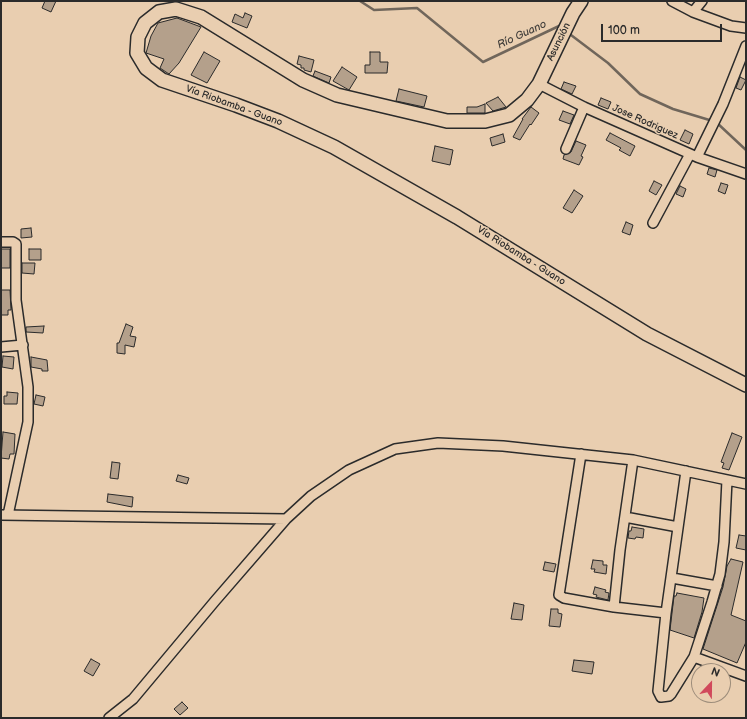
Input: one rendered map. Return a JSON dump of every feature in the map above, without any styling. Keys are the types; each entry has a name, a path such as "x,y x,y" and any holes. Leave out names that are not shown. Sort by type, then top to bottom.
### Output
{"main road":[{"name":"Asunción","path":"539,84 560,40 582,1"},
{"name":"Vía Riobamba - Guano","path":"539,84 527,100 509,115 485,121 446,121 343,96 322,88 283,68 201,17 186,11 176,9 160,12 145,23 137,41 137,52 140,59 153,74 162,80 278,121 334,148 457,217 647,334 746,385"}],"street":[{"path":"672,1 693,12 731,26 746,28"},
{"path":"693,12 702,1"},
{"path":"653,223 693,155 709,132 723,104 746,46"},
{"name":"Jose Rodriguez","path":"539,84 584,107 693,155 746,174"},
{"path":"566,149 584,107"},
{"path":"1,242 13,242 16,244 16,300 28,387 28,422 4,515 286,519"},
{"path":"1,347 23,345"},
{"path":"109,718 133,699 286,519 311,496 349,470 395,449 438,443 503,446 633,460 746,484"},
{"path":"581,454 559,595 564,598 614,607 666,612"},
{"path":"614,607 633,460"},
{"path":"686,471 666,612 658,690 661,697 669,696 694,657 717,586 724,542 727,480"},
{"path":"625,517 678,527"},
{"path":"672,578 717,586"},
{"path":"694,657 746,676"}],"building":[{"path":"45,1 56,1 51,12 42,8"},
{"path":"245,13 252,16 247,28 232,22 235,14 243,18"},
{"path":"177,18 201,27 179,63 169,74 160,68 164,59 146,53 151,36 158,23"},
{"path":"204,52 220,61 207,83 191,75"},
{"path":"370,52 380,52 380,62 388,62 387,73 365,73 365,65 370,65"},
{"path":"299,56 314,60 311,72 304,70 304,68 301,68 301,65 297,64"},
{"path":"342,67 357,77 349,90 333,81"},
{"path":"315,71 331,77 329,83 313,76"},
{"path":"740,77 746,80 741,90 736,88"},
{"path":"564,82 576,86 572,94 561,89"},
{"path":"399,89 427,96 424,107 396,101"},
{"path":"498,97 506,107 493,111 486,103"},
{"path":"601,98 611,102 608,109 598,105"},
{"path":"485,104 485,113 467,113 467,107 477,107"},
{"path":"531,107 539,113 520,140 513,137 522,119"},
{"path":"563,111 574,115 570,124 559,120"},
{"path":"685,130 693,134 689,144 680,140"},
{"path":"610,133 635,146 630,156 619,150 621,148 606,140"},
{"path":"503,134 505,142 492,146 490,138"},
{"path":"576,141 586,145 579,165 563,159 564,155 571,152"},
{"path":"435,146 453,150 450,165 432,161"},
{"path":"709,168 717,170 715,177 707,174"},
{"path":"654,181 662,185 656,195 649,191"},
{"path":"721,183 728,185 725,194 718,191"},
{"path":"680,186 686,189 683,197 676,194"},
{"path":"574,190 583,196 572,213 563,208"},
{"path":"626,222 633,225 630,235 622,232"},
{"path":"31,228 32,237 21,238 21,229"},
{"path":"1,249 10,249 10,268 1,268"},
{"path":"29,249 41,249 41,260 29,260"},
{"path":"22,263 35,263 34,274 22,273"},
{"path":"1,290 10,290 11,310 8,310 8,315 1,315"},
{"path":"126,324 133,327 130,336 136,337 134,347 125,345 125,354 117,353 117,343 119,343"},
{"path":"44,326 43,333 26,332 26,327"},
{"path":"3,356 14,357 13,369 2,367"},
{"path":"31,357 47,360 48,371 42,371 42,369 31,367"},
{"path":"7,392 18,393 17,404 4,404 4,396 7,396"},
{"path":"36,395 45,397 43,406 34,404"},
{"path":"3,432 15,434 14,454 10,454 9,459 1,458"},
{"path":"732,433 742,437 729,470 722,468 724,463 721,462"},
{"path":"112,462 120,463 118,479 110,478"},
{"path":"178,475 189,478 187,484 176,481"},
{"path":"108,494 133,497 132,507 107,502"},
{"path":"632,527 644,529 643,538 628,538 629,531 631,531"},
{"path":"739,535 746,536 746,550 736,548"},
{"path":"731,559 743,562 731,615 746,621 746,642 737,663 703,649 723,587 727,566"},
{"path":"593,560 603,561 603,565 607,565 606,574 594,572 595,569 591,569"},
{"path":"545,562 556,564 554,572 543,570"},
{"path":"595,587 606,590 605,592 609,593 608,600 596,597 597,595 593,594"},
{"path":"677,593 704,598 702,612 694,638 670,630 674,596 676,596"},
{"path":"514,603 524,605 522,620 511,619"},
{"path":"551,609 558,609 558,613 562,614 560,627 549,626"},
{"path":"91,659 100,664 93,676 84,671"},
{"path":"574,660 594,662 592,674 572,671"},
{"path":"182,702 188,708 180,715 174,709"}],"waterway":[{"name":"Río Guano","path":"360,1 374,10 417,8 483,62 559,26 562,28"},
{"name":"Río Guano","path":"567,32 608,63 640,94 673,109 716,122 746,150"}]}
